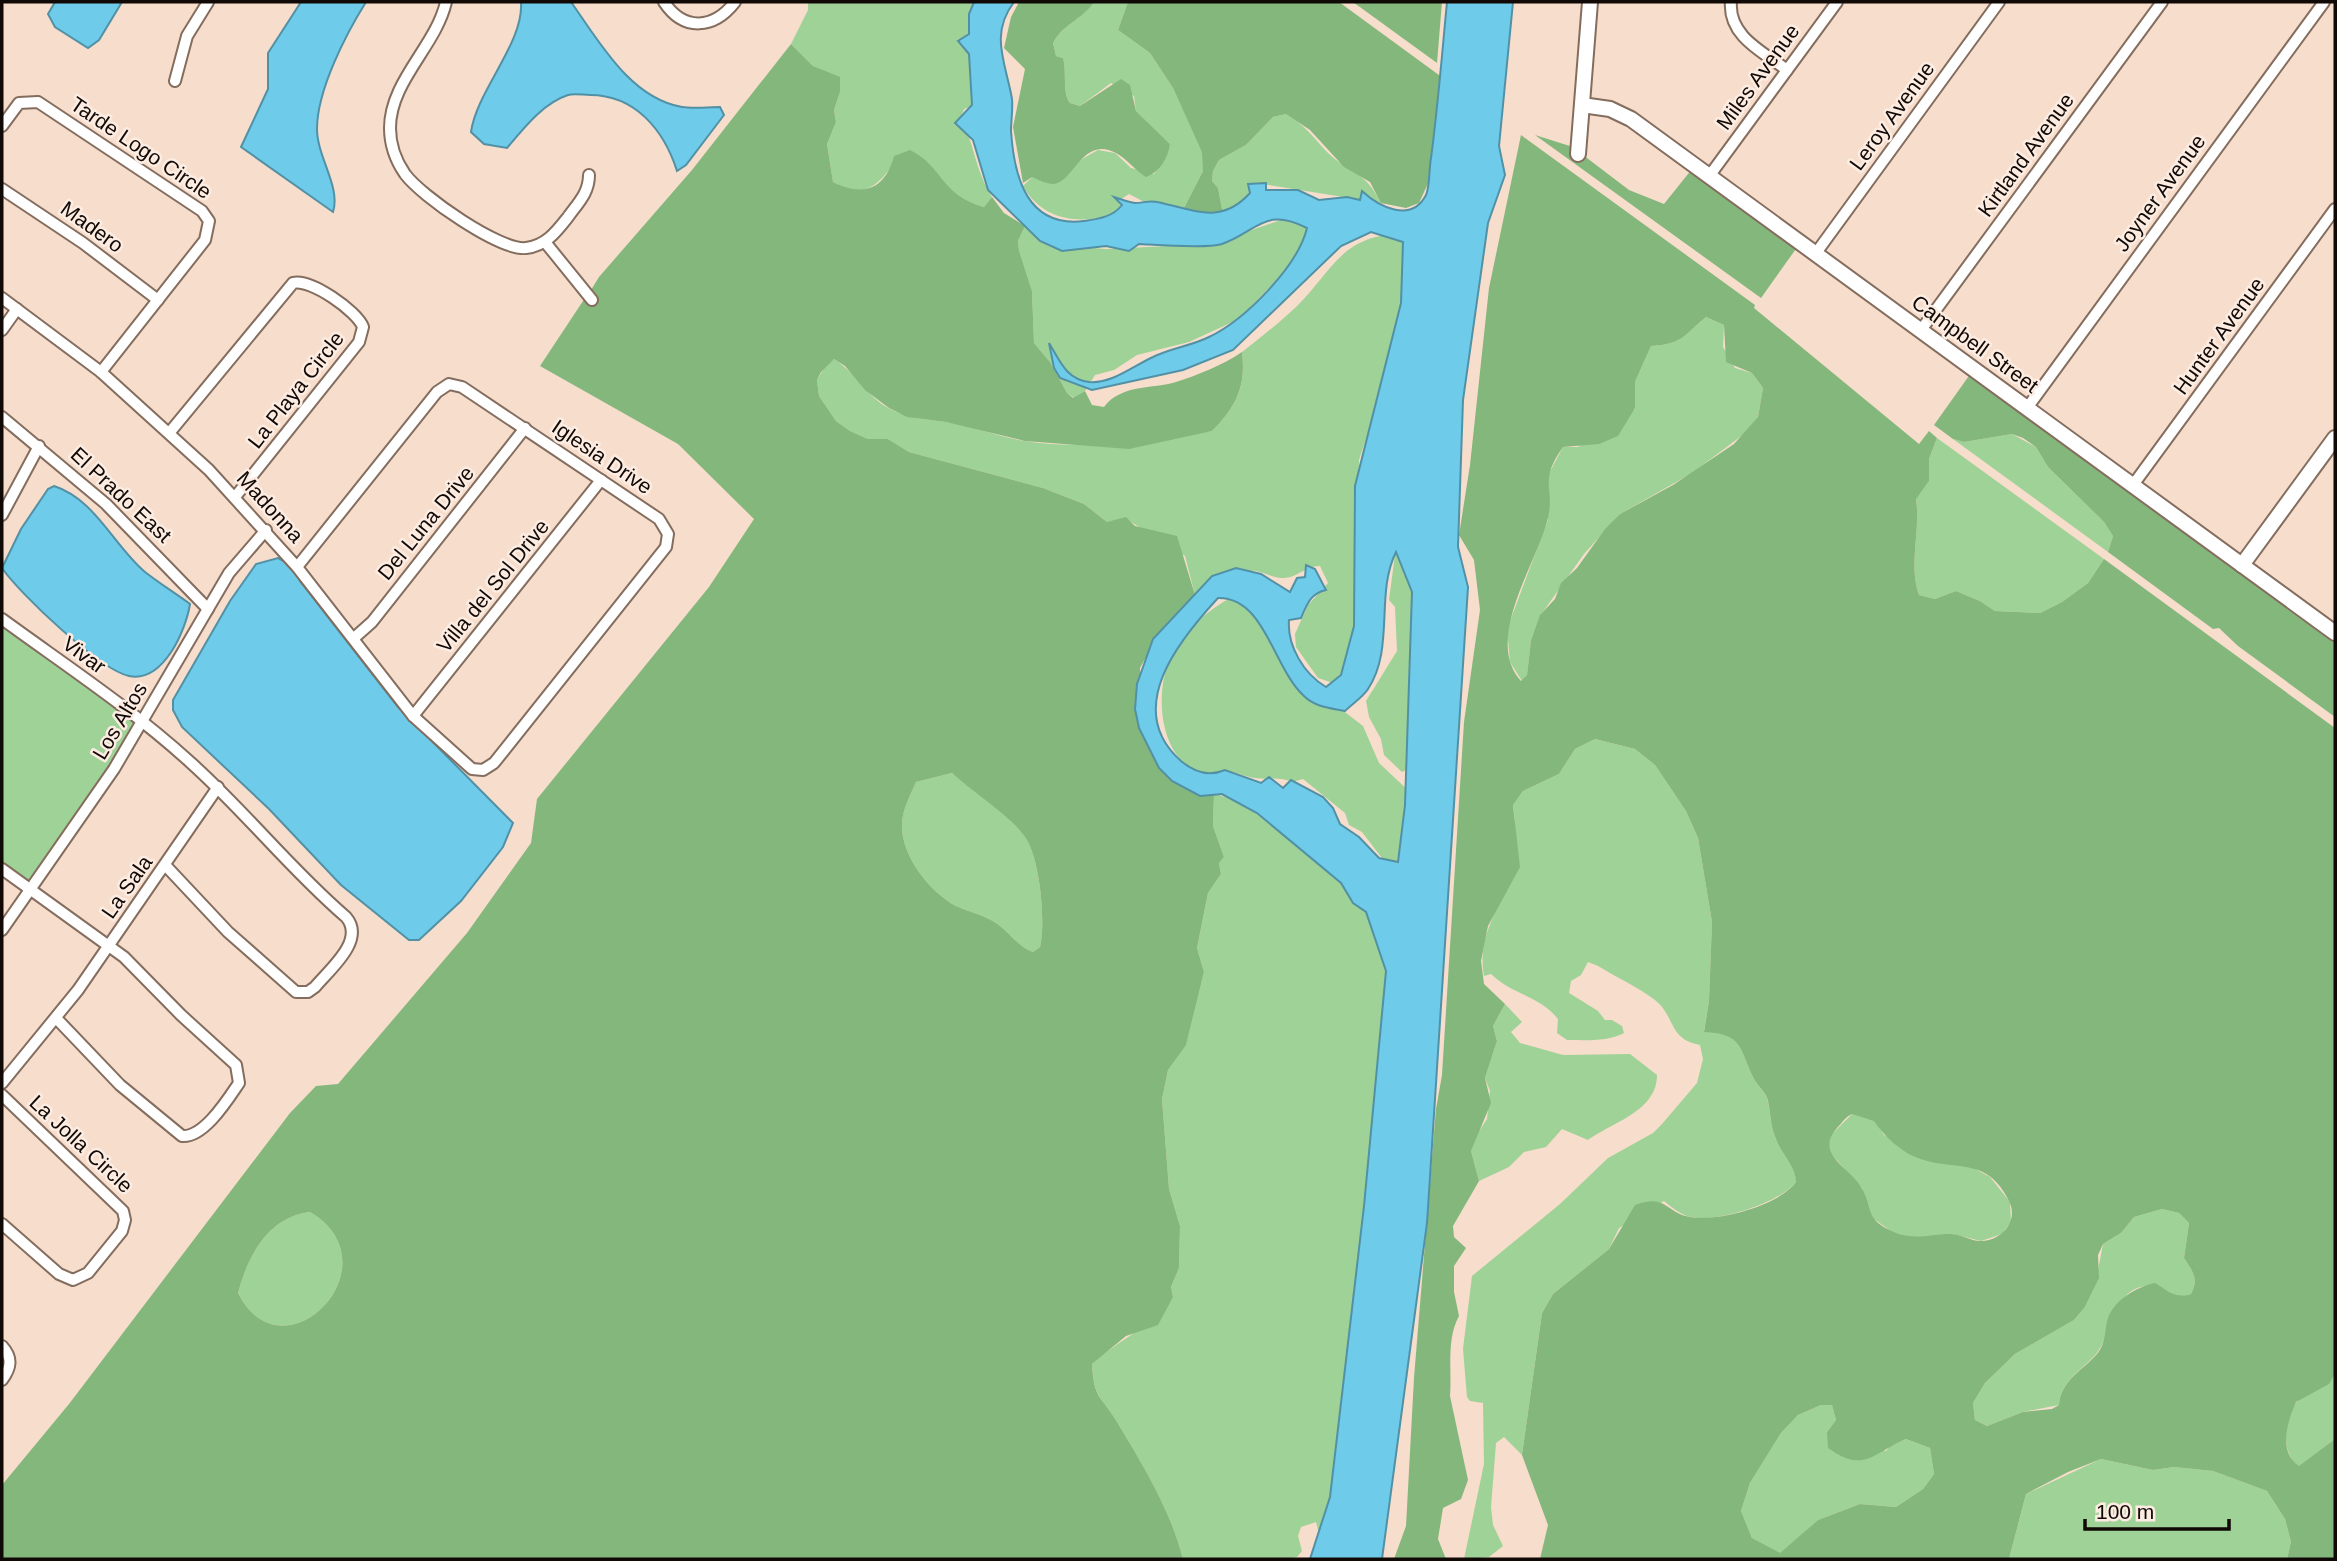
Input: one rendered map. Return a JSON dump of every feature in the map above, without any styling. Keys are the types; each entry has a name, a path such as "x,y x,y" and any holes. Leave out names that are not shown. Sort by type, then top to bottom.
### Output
{"street":[{"path":"175,81 187,36 208,2"},
{"path":"446,2 396,102 390,130 395,154 407,176 418,187 495,240 516,248 545,242 586,193 589,175"},
{"path":"664,2 677,17 695,24 716,20 735,2"},
{"path":"1578,154 1590,2"},
{"path":"1731,2 1730,13 1735,27 1745,39 1787,70"},
{"name":"Miles Avenue","path":"1710,176 1837,2"},
{"name":"Leroy Avenue","path":"1816,253 1999,2"},
{"name":"Kirtland Avenue","path":"1921,330 2162,2"},
{"name":"Joyner Avenue","path":"2027,408 2324,2"},
{"name":"Tarde Logo Circle","path":"2,126 16,105 26,100 38,102 206,215 210,226 207,238 101,372"},
{"name":"Campbell Street","path":"1582,105 1621,113 2335,633"},
{"name":"Madero","path":"2,189 83,243 158,300"},
{"name":"Hunter Avenue","path":"2133,485 2335,209"},
{"path":"545,242 592,300"},
{"name":"La Playa Circle","path":"170,432 289,285 306,282 356,315 363,327 359,342 235,497"},
{"name":"Madonna","path":"2,298 101,372 170,432 235,497 298,567 413,716 459,761 479,771"},
{"path":"2,330 17,309"},
{"name":"Iglesia Drive","path":"298,567 445,385 462,387 661,520 668,531 667,544 494,763 479,771"},
{"name":"El Prado East","path":"2,417 39,446 124,522 208,609"},
{"name":"Del Luna Drive","path":"354,638 372,622 525,428"},
{"path":"2242,565 2335,438"},
{"path":"2,515 39,446"},
{"name":"Villa del Sol Drive","path":"413,716 601,480"},
{"name":"Los Altos","path":"2,930 31,891 142,723 236,563 266,530"},
{"name":"Vivar","path":"2,619 142,723"},
{"path":"142,723 218,787 297,871 351,922 354,934 350,944 315,987 303,993 296,992 228,933 166,866"},
{"name":"La Sala","path":"2,1083 109,946 218,787"},
{"path":"2,869 130,963 181,1015 233,1061 240,1073 236,1087 201,1130 190,1136 182,1136 120,1085 55,1018"},
{"name":"La Jolla Circle","path":"2,1095 66,1158 120,1205 125,1220 122,1231 88,1273 73,1280 59,1274 2,1224"},
{"path":"2,1346 10,1364 2,1380"}],"green space":[{"path":"808,2 980,2 968,26 977,104 964,109 961,117 982,178 992,197 984,207 955,194 935,170 891,167 878,182 858,190 833,182 827,144 836,122 834,110 840,92 840,78 813,66 791,44 808,10"},
{"path":"1019,2 1094,2 1062,31 1053,43 1056,56 1063,58 1068,99 1070,103 1080,106 1121,79 1130,85 1136,111 1170,144 1165,159 1155,172 1146,177 1120,155 1104,149 1087,155 1060,182 1051,184 1032,177 1023,183 1013,127 1025,69 1004,48 1011,17"},
{"path":"1094,2 1128,2 1118,30 1150,53 1173,88 1203,152 1203,171 1183,210 1165,203 1152,206 1129,194 1118,201 1124,210 1096,218 1068,218 1043,208 1023,186 1032,177 1048,183 1068,173 1075,163 1098,150 1115,153 1131,168 1154,174 1165,159 1170,144 1136,111 1134,96 1111,83 1080,106 1070,103 1068,99 1063,58 1056,56 1053,43"},
{"path":"1128,2 1339,2 1443,78 1436,166 1419,203 1406,208 1381,203 1370,182 1344,167 1310,130 1286,114 1273,117 1246,145 1219,160 1213,171 1212,181 1218,188 1223,214 1207,219 1183,210 1203,171 1202,152 1173,88 1150,53 1118,30"},
{"path":"1353,2 1442,2 1437,63"},
{"path":"791,44 813,66 840,77 840,92 834,110 836,122 827,144 833,182 854,189 871,187 885,177 894,156 910,150 930,165 958,195 984,207 992,197 1004,213 1025,226 1018,241 1032,291 1034,343 1073,398 1085,391 1092,405 1104,407 1119,394 1202,373 1242,352 1243,375 1238,395 1228,413 1212,431 1129,449 1025,441 946,422 907,417 889,408 865,390 845,366 834,359 817,380 819,396 836,421 868,439 888,439 909,452 1043,488 1084,504 1107,522 1126,517 1135,526 1177,536 1195,595 1158,635 1140,668 1142,733 1214,794 1213,826 1224,857 1219,863 1221,874 1208,893 1197,948 1204,972 1186,1045 1168,1070 1162,1099 1169,1189 1180,1226 1179,1268 1171,1287 1173,1297 1158,1325 1126,1336 1092,1364 1099,1396 1127,1438 1155,1489 1171,1523 1183,1559 2,1559 2,1485 69,1404 290,1113 316,1086 338,1084 467,933 531,843 537,799 709,587 754,519 678,444 540,366 585,298 592,307 599,301 591,290 599,277 692,170","holes":["952,773 1019,829 1030,847 1038,874 1042,922 1040,947 1033,952 991,920 946,900 927,882 911,859 902,823 905,807 916,782","310,1212 334,1234 342,1259 338,1284 324,1306 304,1321 281,1326 258,1317 238,1293 248,1265 262,1240 282,1222 295,1215"]},
{"path":"1286,114 1303,126 1334,158 1362,178 1381,203 1256,183 1242,205 1223,214 1218,188 1212,181 1213,171 1219,160 1246,145 1273,117"},
{"path":"1521,135 1755,305 1754,308 1919,444 1929,431 1937,438 1929,459 1929,481 1916,499 1915,572 1919,595 1935,599 1956,591 1995,611 2040,613 2062,602 2088,583 2104,559 2335,728 2335,1374 2329,1384 2296,1402 2290,1418 2286,1445 2292,1460 2299,1466 2335,1439 2335,1559 2287,1559 2291,1542 2285,1519 2267,1491 2213,1471 2174,1467 2153,1470 2101,1459 2068,1472 2026,1494 2009,1559 1540,1559 1548,1525 1522,1455 1542,1313 1553,1294 1609,1249 1635,1205 1660,1202 1682,1215 1716,1217 1747,1210 1777,1198 1796,1182 1794,1170 1774,1134 1767,1098 1754,1079 1742,1051 1727,1036 1704,1032 1709,1001 1712,922 1698,838 1686,811 1655,765 1635,749 1595,739 1575,749 1559,774 1523,791 1513,805 1520,867 1488,926 1481,961 1484,984 1505,1004 1493,1026 1497,1041 1485,1078 1491,1103 1471,1151 1479,1181 1453,1226 1454,1237 1466,1248 1454,1266 1454,1292 1459,1316 1452,1335 1450,1396 1468,1480 1461,1499 1443,1508 1438,1539 1446,1559 1394,1559 1406,1526 1414,1378 1436,1109 1442,1075 1464,722 1480,610 1474,560 1459,535 1470,465 1489,288","holes":["1706,317 1724,325 1726,362 1752,373 1763,388 1758,417 1734,444 1673,485 1620,514 1605,529 1577,568 1561,583 1555,599 1540,615 1531,640 1527,675 1521,681 1511,664 1508,644 1510,623 1548,518 1549,477 1555,459 1563,447 1599,444 1618,436 1635,408 1635,382 1651,346 1670,343 1687,334","1852,1114 1874,1121 1893,1143 1912,1155 1931,1162 1980,1171 1991,1177 2012,1208 2007,1228 1996,1237 1978,1241 1951,1234 1901,1235 1884,1227 1873,1218 1865,1194 1856,1180 1831,1153 1831,1137 1845,1118","2162,1209 2179,1213 2189,1223 2184,1258 2195,1280 2191,1294 2176,1295 2155,1283 2134,1291 2111,1311 2100,1350 2068,1382 2059,1405 2052,1409 2023,1412 1987,1426 1975,1420 1973,1403 1985,1383 2015,1354 2074,1320 2085,1307 2099,1278 2098,1255 2103,1244 2121,1233 2134,1217","1821,1405 1832,1405 1836,1420 1827,1432 1828,1448 1840,1456 1860,1460 1868,1459 1906,1439 1930,1448 1934,1474 1923,1489 1896,1507 1860,1504 1818,1520 1780,1553 1752,1538 1741,1511 1750,1483 1781,1433 1798,1415"]},
{"path":"1535,135 1573,147 1573,158 1583,160 1583,155 1629,190 1664,204 1692,169 1798,246 1761,298"},
{"path":"1284,219 1313,222 1316,239 1239,319 1189,342 1137,355 1114,370 1095,375 1085,391 1074,398 1067,393 1050,362 1034,343 1032,291 1018,241 1025,226 1068,246 1106,249 1211,244"},
{"path":"1397,234 1412,241 1396,348 1359,460 1359,592 1354,616 1355,652 1344,674 1333,683 1318,678 1296,647 1295,634 1308,605 1328,583 1320,566 1283,578 1256,571 1240,572 1195,595 1185,556 1128,520 1107,522 1084,504 1043,488 909,452 888,439 868,439 836,421 819,396 817,380 826,365 834,359 874,398 897,412 1015,439 1071,445 1212,431 1228,413 1238,395 1243,376 1242,352 1296,307 1349,249 1378,237"},
{"path":"1706,317 1724,325 1723,347 1735,368 1752,373 1763,388 1758,417 1748,431 1692,473 1620,514 1584,554 1540,616 1531,640 1527,675 1522,681 1510,662 1507,629 1548,520 1547,477 1563,447 1578,447 1635,409 1635,382 1651,346 1676,341"},
{"path":"1971,373 2335,639 2335,717 2238,646 2219,628 2213,629 2108,552 2113,536 2104,522 2048,467 2036,447 2012,434 1964,442 1953,439 1934,425"},
{"path":"2012,434 2036,447 2048,467 2104,522 2113,536 2108,552 1953,439 1964,442"},
{"path":"1937,438 2104,559 2088,583 2062,602 2040,613 1995,611 1956,591 1935,599 1919,595 1915,572 1916,498 1929,481 1929,459"},
{"path":"1398,532 1413,575 1407,770 1402,772 1384,755 1381,739 1369,717 1366,701 1397,651 1395,607 1389,600"},
{"path":"1232,597 1256,603 1277,645 1337,706 1363,726 1379,763 1412,794 1412,803 1403,818 1402,862 1388,866 1362,832 1349,825 1345,813 1303,779 1292,782 1228,771 1201,772 1181,760 1173,748 1166,734 1162,701 1166,670 1171,657 1197,622"},
{"path":"2,613 152,720 35,891 2,868"},
{"path":"1595,739 1635,749 1655,765 1686,811 1698,838 1712,922 1709,1001 1704,1031 1727,1036 1739,1045 1754,1079 1767,1099 1774,1134 1792,1165 1796,1182 1776,1197 1728,1215 1698,1218 1687,1216 1664,1201 1619,1228 1609,1249 1553,1294 1542,1313 1522,1455 1504,1437 1496,1443 1491,1507 1493,1525 1503,1546 1489,1557 1464,1559 1484,1464 1483,1403 1470,1401 1467,1397 1463,1349 1472,1276 1560,1204 1608,1158 1653,1133 1697,1083 1703,1059 1700,1045 1682,1038 1677,1033 1655,1000 1588,962 1581,975 1571,981 1569,993 1598,1011 1605,1020 1612,1020 1622,1026 1624,1033 1603,1039 1567,1040 1557,1033 1558,1019 1551,1011 1491,974 1484,976 1485,942 1508,882 1513,861 1513,805 1523,791 1559,774 1575,749"},
{"path":"952,773 1011,821 1030,847 1038,874 1042,922 1040,947 1033,952 991,920 946,900 927,882 911,859 902,823 905,807 916,782"},
{"path":"1214,794 1260,811 1317,854 1365,910 1388,959 1362,1287 1355,1302 1350,1325 1354,1381 1349,1421 1320,1538 1316,1522 1301,1527 1298,1536 1302,1551 1297,1557 1289,1559 1183,1559 1171,1523 1155,1489 1137,1455 1099,1396 1093,1375 1092,1364 1155,1317 1173,1297 1171,1287 1179,1268 1180,1226 1169,1189 1162,1099 1168,1070 1186,1044 1204,972 1197,948 1208,893 1221,874 1219,863 1224,857 1213,826"},
{"path":"1505,1004 1522,1022 1511,1032 1520,1043 1563,1055 1630,1054 1657,1075 1650,1098 1621,1121 1588,1140 1562,1129 1546,1147 1524,1152 1509,1167 1479,1181 1471,1151 1472,1142 1487,1119 1490,1091 1485,1078 1497,1041 1493,1026"},
{"path":"1852,1114 1867,1116 1875,1121 1884,1135 1939,1163 1968,1165 1990,1177 2010,1202 2011,1222 2002,1234 1981,1241 1953,1234 1912,1239 1891,1231 1871,1217 1862,1188 1832,1155 1828,1146 1829,1137"},
{"path":"2162,1209 2179,1213 2189,1223 2184,1258 2195,1280 2191,1294 2181,1297 2150,1286 2134,1289 2120,1304 2102,1346 2068,1382 2059,1405 2023,1412 1987,1426 1975,1420 1973,1403 1985,1383 2015,1354 2074,1320 2085,1307 2095,1286 2103,1244 2121,1233 2134,1217"},
{"path":"310,1212 334,1234 342,1259 338,1284 324,1306 304,1321 281,1326 258,1317 238,1293 248,1265 262,1240 282,1222 295,1215"},
{"path":"2335,1374 2335,1439 2299,1467 2289,1454 2287,1446 2286,1428 2291,1411 2299,1400 2326,1384"},
{"path":"1821,1405 1832,1405 1836,1420 1827,1432 1886,1451 1890,1446 1906,1439 1930,1448 1934,1474 1923,1489 1896,1507 1860,1504 1818,1520 1780,1554 1752,1538 1741,1511 1750,1483 1781,1433 1798,1415"},
{"path":"2101,1459 2153,1470 2174,1467 2213,1471 2267,1491 2285,1519 2291,1542 2287,1559 2009,1559 2026,1494"}],"water":[{"path":"55,2 122,2 99,40 88,48 55,27 48,14"},
{"path":"301,2 366,2 334,63 318,114 318,140 334,192 333,212 241,147 268,89 268,53"},
{"path":"521,2 571,2 618,66 647,92 663,102 682,107 720,107 724,115 686,165 677,171 664,142 646,118 621,101 606,97 568,95 542,110 507,148 484,144 471,132 475,116 515,34"},
{"path":"974,2 1014,2 1002,26 1001,49 1012,99 1011,131 1020,182 1037,208 1049,216 1065,221 1084,221 1105,217 1118,209 1122,205 1114,197 1135,203 1154,201 1194,211 1217,212 1239,203 1250,193 1248,184 1266,183 1266,190 1298,190 1319,200 1347,197 1360,200 1362,191 1385,207 1394,210 1412,209 1420,204 1428,187 1447,2 1513,2 1499,146 1505,175 1488,223 1463,400 1458,547 1468,587 1427,1223 1382,1559 1310,1559 1330,1497 1364,1206 1386,971 1366,912 1353,903 1341,883 1257,813 1222,794 1200,796 1172,781 1159,768 1139,728 1135,709 1137,684 1153,639 1212,576 1236,568 1261,574 1290,592 1297,578 1305,577 1306,565 1315,569 1326,590 1313,596 1301,618 1289,620 1291,640 1304,667 1326,687 1341,675 1354,626 1355,486 1401,303 1403,242 1371,232 1341,246 1233,350 1183,370 1092,390 1060,378 1054,368 1049,343 1069,373 1081,380 1098,382 1223,329 1253,305 1282,275 1302,243 1307,228 1292,222 1270,220 1222,244 1139,244 1129,251 1106,246 1062,251 1040,241 988,190 973,140 955,123 972,105 969,54 958,41 969,34 969,14","holes":["1396,552 1412,592 1405,805 1398,862 1379,858 1359,837 1340,824 1333,808 1323,797 1291,780 1283,788 1269,777 1261,783 1225,770 1202,772 1181,761 1164,741 1157,719 1157,697 1163,675 1188,633 1218,598 1234,601 1247,609 1258,621 1293,684 1308,700 1345,711 1366,692 1376,673 1381,656 1387,585"]},
{"path":"54,486 81,501 145,572 190,604 178,640 163,663 153,671 142,676 129,676 99,660 42,612 2,568 21,529 48,489"},
{"path":"278,558 295,567 300,581 398,707 513,823 503,847 461,901 419,940 409,940 341,885 269,809 182,727 173,710 173,700 230,601 256,564"}]}
